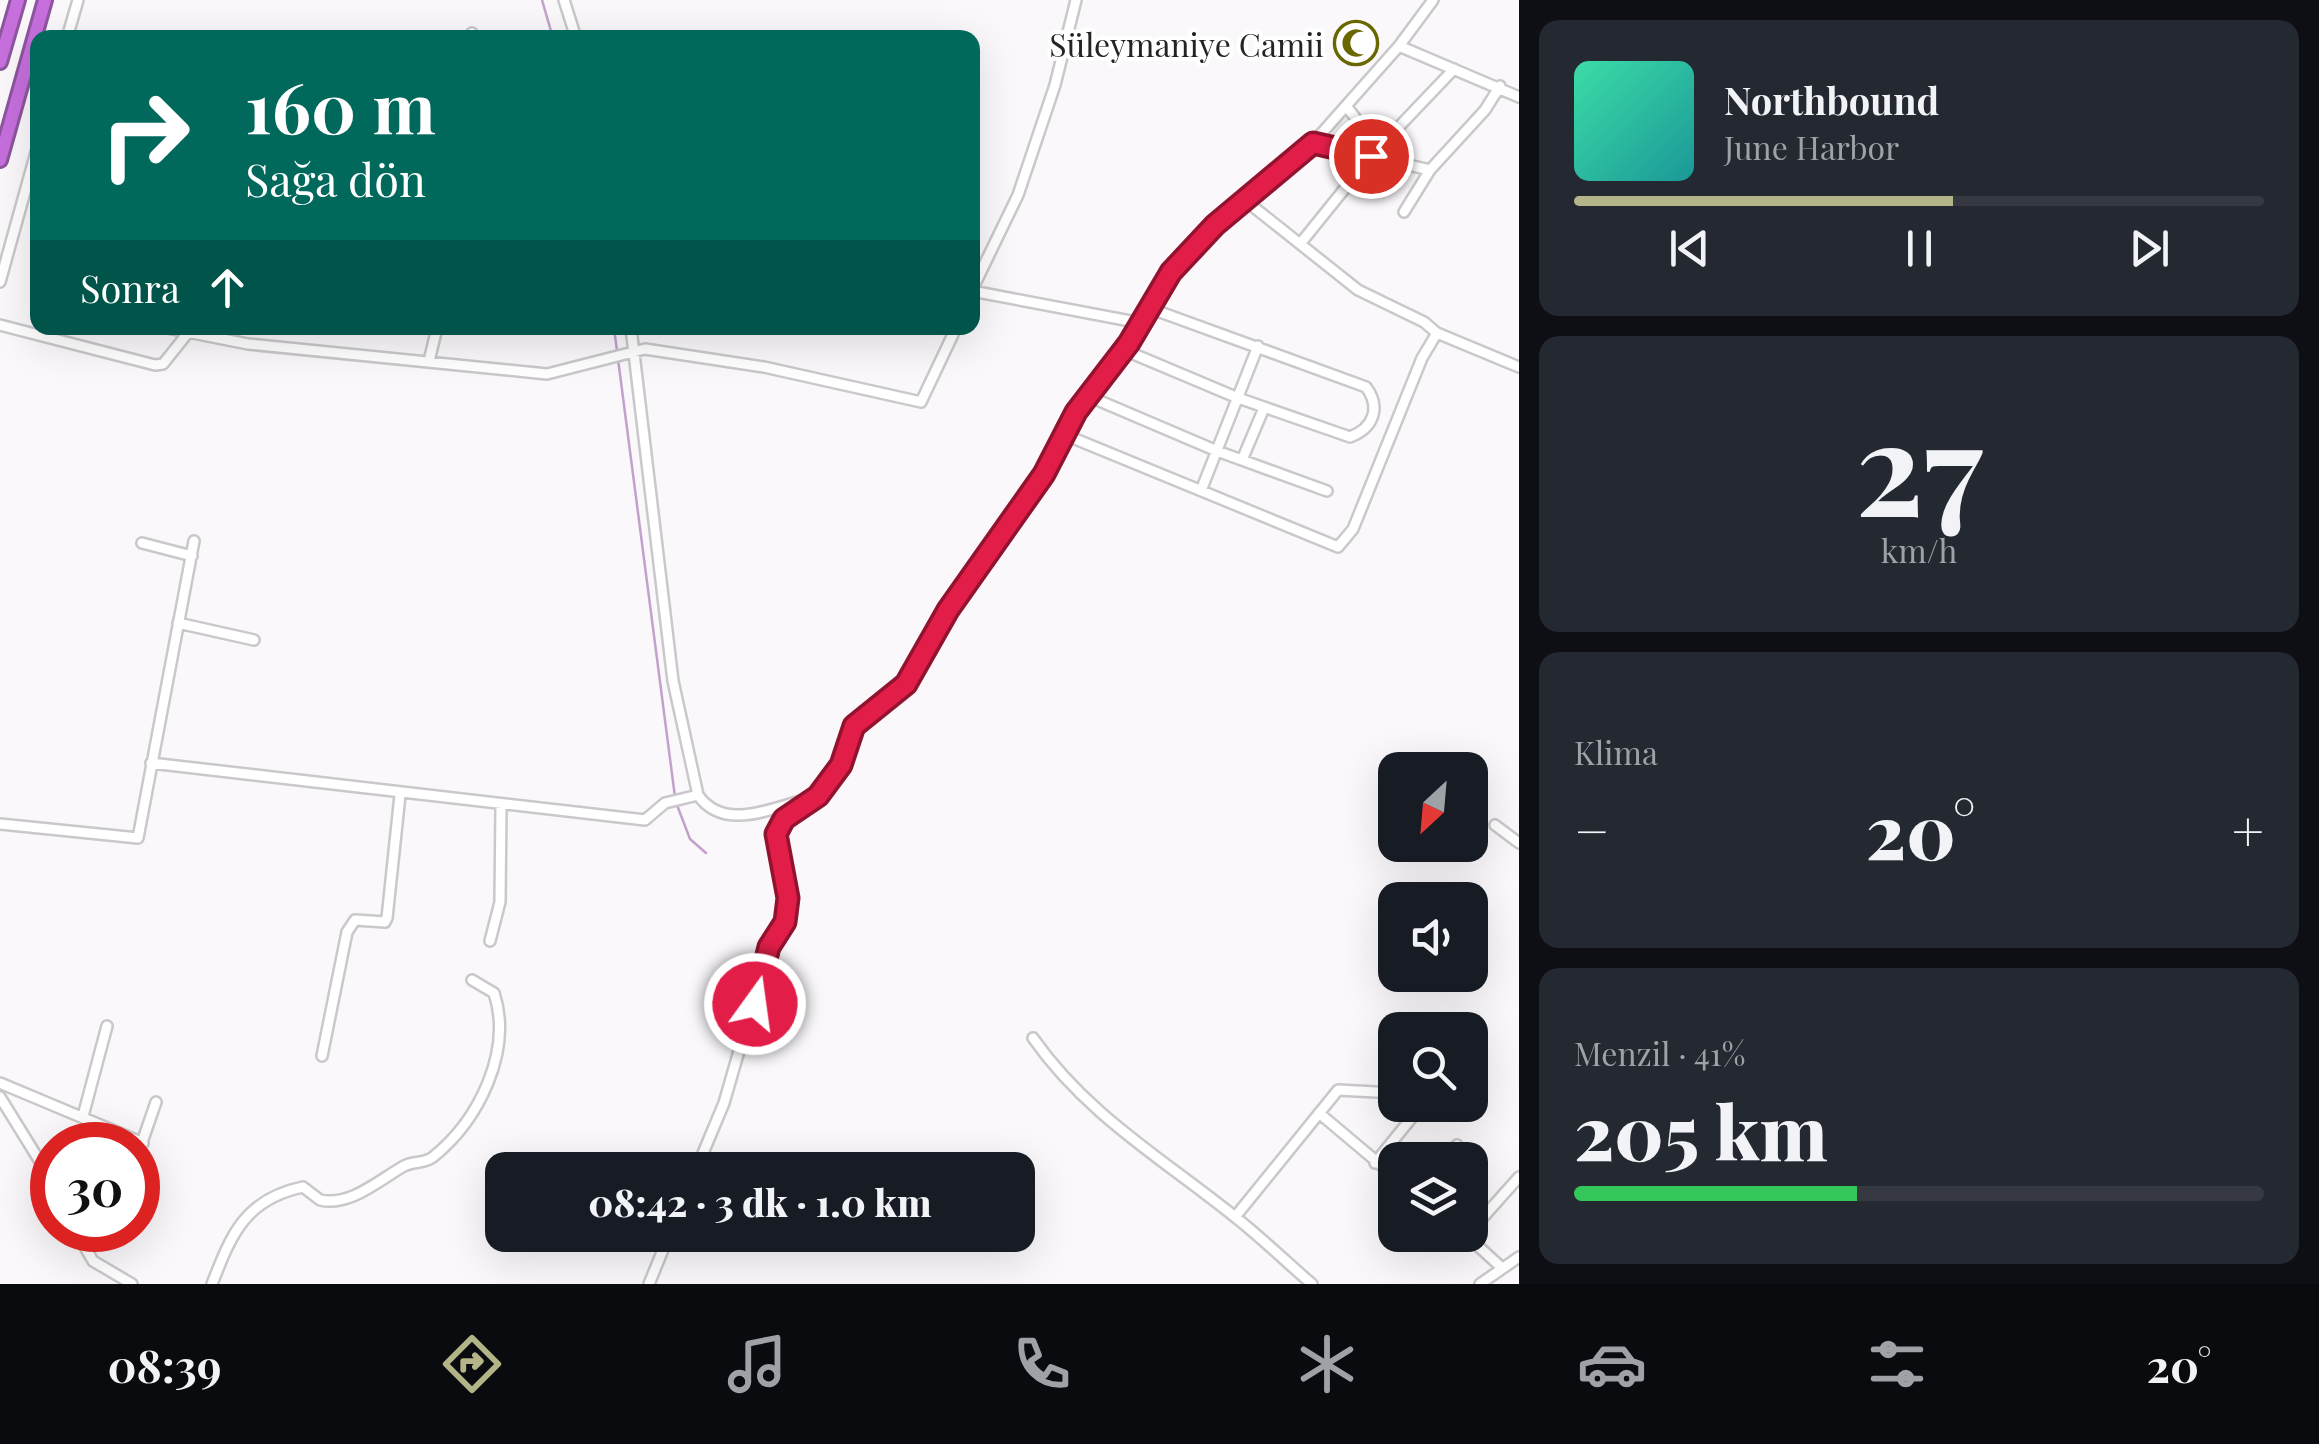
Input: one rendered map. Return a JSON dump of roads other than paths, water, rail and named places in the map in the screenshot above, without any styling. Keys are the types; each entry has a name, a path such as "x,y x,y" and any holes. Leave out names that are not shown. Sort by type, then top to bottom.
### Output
{"highway":[{"path":"0,62 18,0"},
{"path":"37,30 45,0"},
{"path":"0,160 30,53"}],"street":[{"path":"69,30 78,0"},
{"path":"564,0 573,30"},
{"path":"980,273 1018,195 1055,85 1076,0"},
{"path":"703,1152 724,1102 769,947 785,922 788,898 776,834 784,819 818,796 841,765 854,726 906,684 948,610 1044,474 1063,434 1124,350 1185,255 1313,143 1399,46 1433,0"},
{"path":"1399,46 1519,96"},
{"path":"1300,244 1371,156 1454,69"},
{"path":"1404,212 1430,170 1485,110 1500,86"},
{"path":"1347,107 1363,128 1371,156"},
{"path":"1313,143 1430,170"},
{"path":"0,282 30,174"},
{"path":"1246,201 1358,290 1424,322 1437,333 1519,367"},
{"path":"980,292 1141,323"},
{"path":"1124,350 1264,408 1350,436 1366,428 1376,410 1376,399 1366,387 1149,308"},
{"path":"0,325 30,333"},
{"path":"1063,434 1338,547 1347,541 1437,333"},
{"path":"38,335 154,365 163,364 185,335"},
{"path":"195,335 548,374 631,352 764,366 921,402 953,335"},
{"path":"430,361 435,335"},
{"path":"631,335 673,681 693,796 708,811 723,816 818,796"},
{"path":"1202,488 1258,346"},
{"path":"1088,396 1218,451 1327,491"},
{"path":"1242,460 1264,408"},
{"path":"0,824 134,840 140,832 194,541"},
{"path":"142,544 192,556"},
{"path":"178,622 254,640"},
{"path":"151,762 646,820 665,804 693,796"},
{"path":"322,1056 347,932 355,920 385,922 387,918 400,794"},
{"path":"490,940 500,902 501,805"},
{"path":"1496,824 1519,843"},
{"path":"212,1284 237,1224 267,1202 302,1187 329,1202 347,1198 389,1178 407,1164 429,1161 458,1133 471,1117 500,1051 500,1010 494,992 472,980"},
{"path":"82,1116 107,1026"},
{"path":"1033,1038 1074,1092 1154,1158 1235,1217 1312,1284"},
{"path":"0,1083 96,1122"},
{"path":"1235,1217 1338,1090 1378,1092"},
{"path":"0,1097 30,1145"},
{"path":"150,1122 156,1102"},
{"path":"1319,1113 1378,1165"},
{"path":"1375,1163 1408,1122"},
{"path":"1488,1212 1519,1177"},
{"path":"89,1252 108,1274 132,1284"},
{"path":"649,1284 662,1252"},
{"path":"1486,1252 1502,1268"},
{"path":"1480,1284 1519,1257"}],"waterway":[{"path":"542,0 551,30"},
{"path":"615,335 617,351"},
{"path":"618,359 675,797"},
{"path":"677,805 690,839 706,853"}],"place":[{"name":"Süleymaniye Camii","path":"1356,43"}]}
